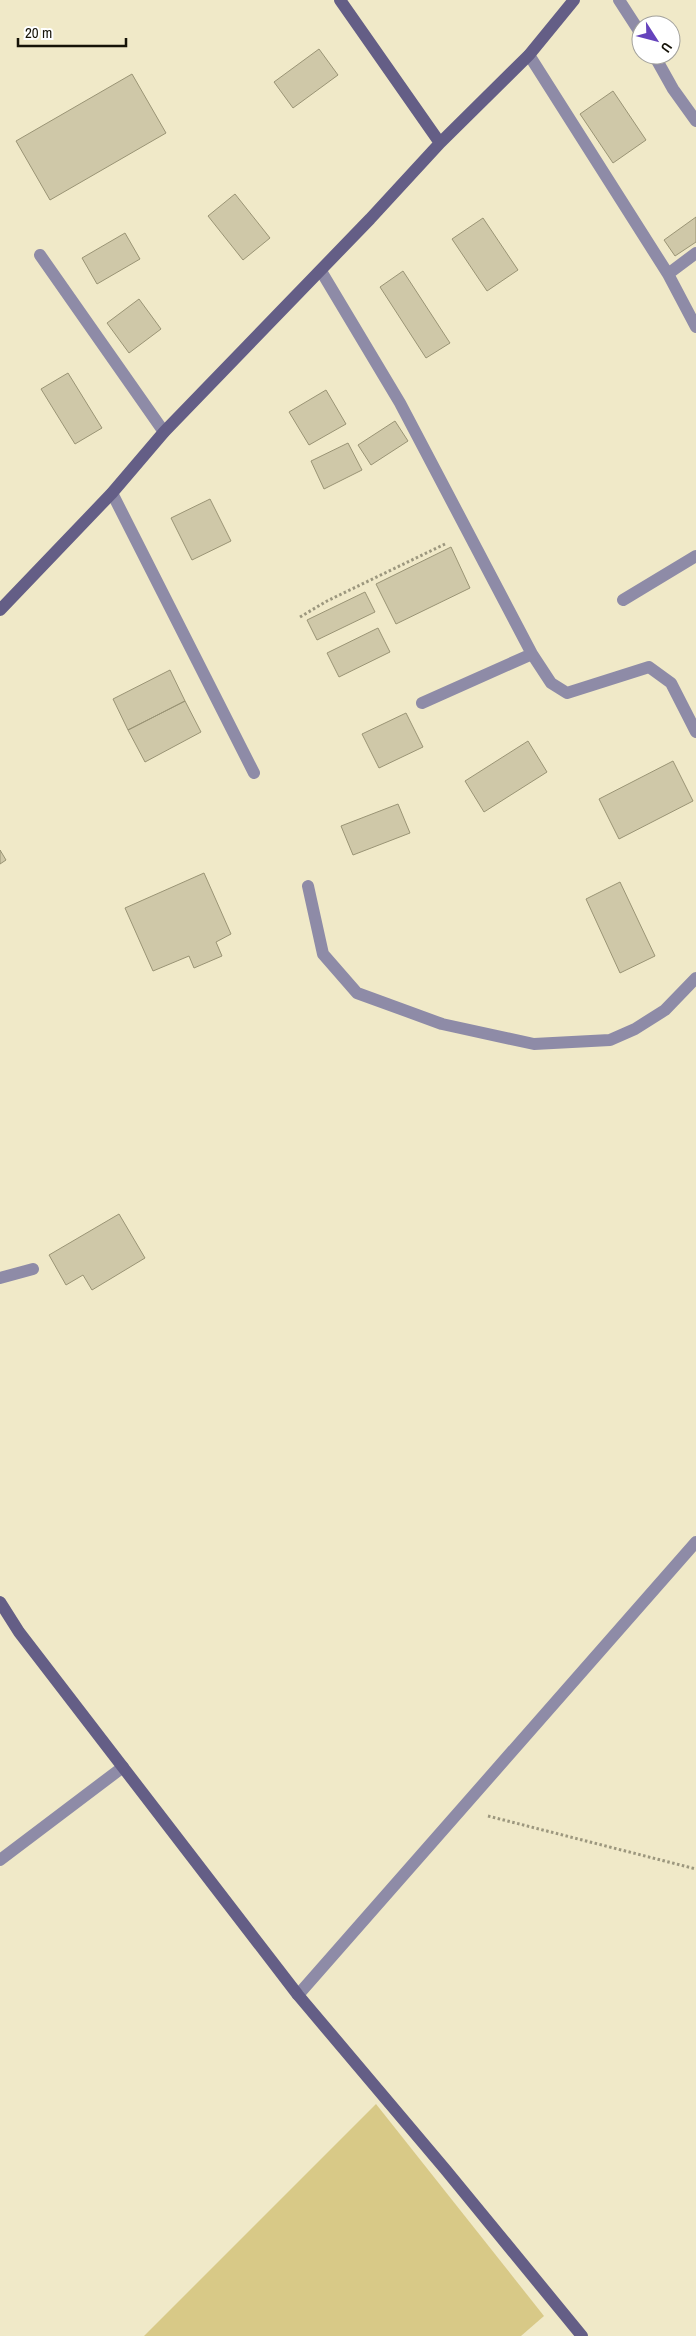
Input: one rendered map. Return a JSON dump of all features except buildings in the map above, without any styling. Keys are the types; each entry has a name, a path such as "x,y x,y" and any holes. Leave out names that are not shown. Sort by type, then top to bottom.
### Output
{"street":[{"path":"340,0 440,143"},
{"path":"0,610 112,493 164,432 321,271 440,143 529,55 574,0"},
{"path":"619,0 631,19"},
{"path":"529,55 668,274 696,327"},
{"path":"660,65 673,89 696,121"},
{"path":"668,274 696,253"},
{"path":"40,256 164,432"},
{"path":"321,271 400,403 532,654 551,684 566,692 649,666 671,683 696,732"},
{"path":"112,493 254,774"},
{"path":"623,600 696,556"},
{"path":"422,703 532,654"},
{"path":"308,886 323,954 357,993 442,1024 534,1044 610,1040 635,1029 664,1010 696,978"},
{"path":"0,1278 33,1269"},
{"path":"298,1995 696,1542"},
{"path":"0,1602 19,1632 298,1995 445,2169 582,2336"},
{"path":"0,1860 123,1767"}],"path":[{"path":"300,617 335,597 468,533"},
{"path":"461,1809 696,1869"}],"shaded area":[{"path":"376,2104 544,2316 521,2336 144,2336"}]}
